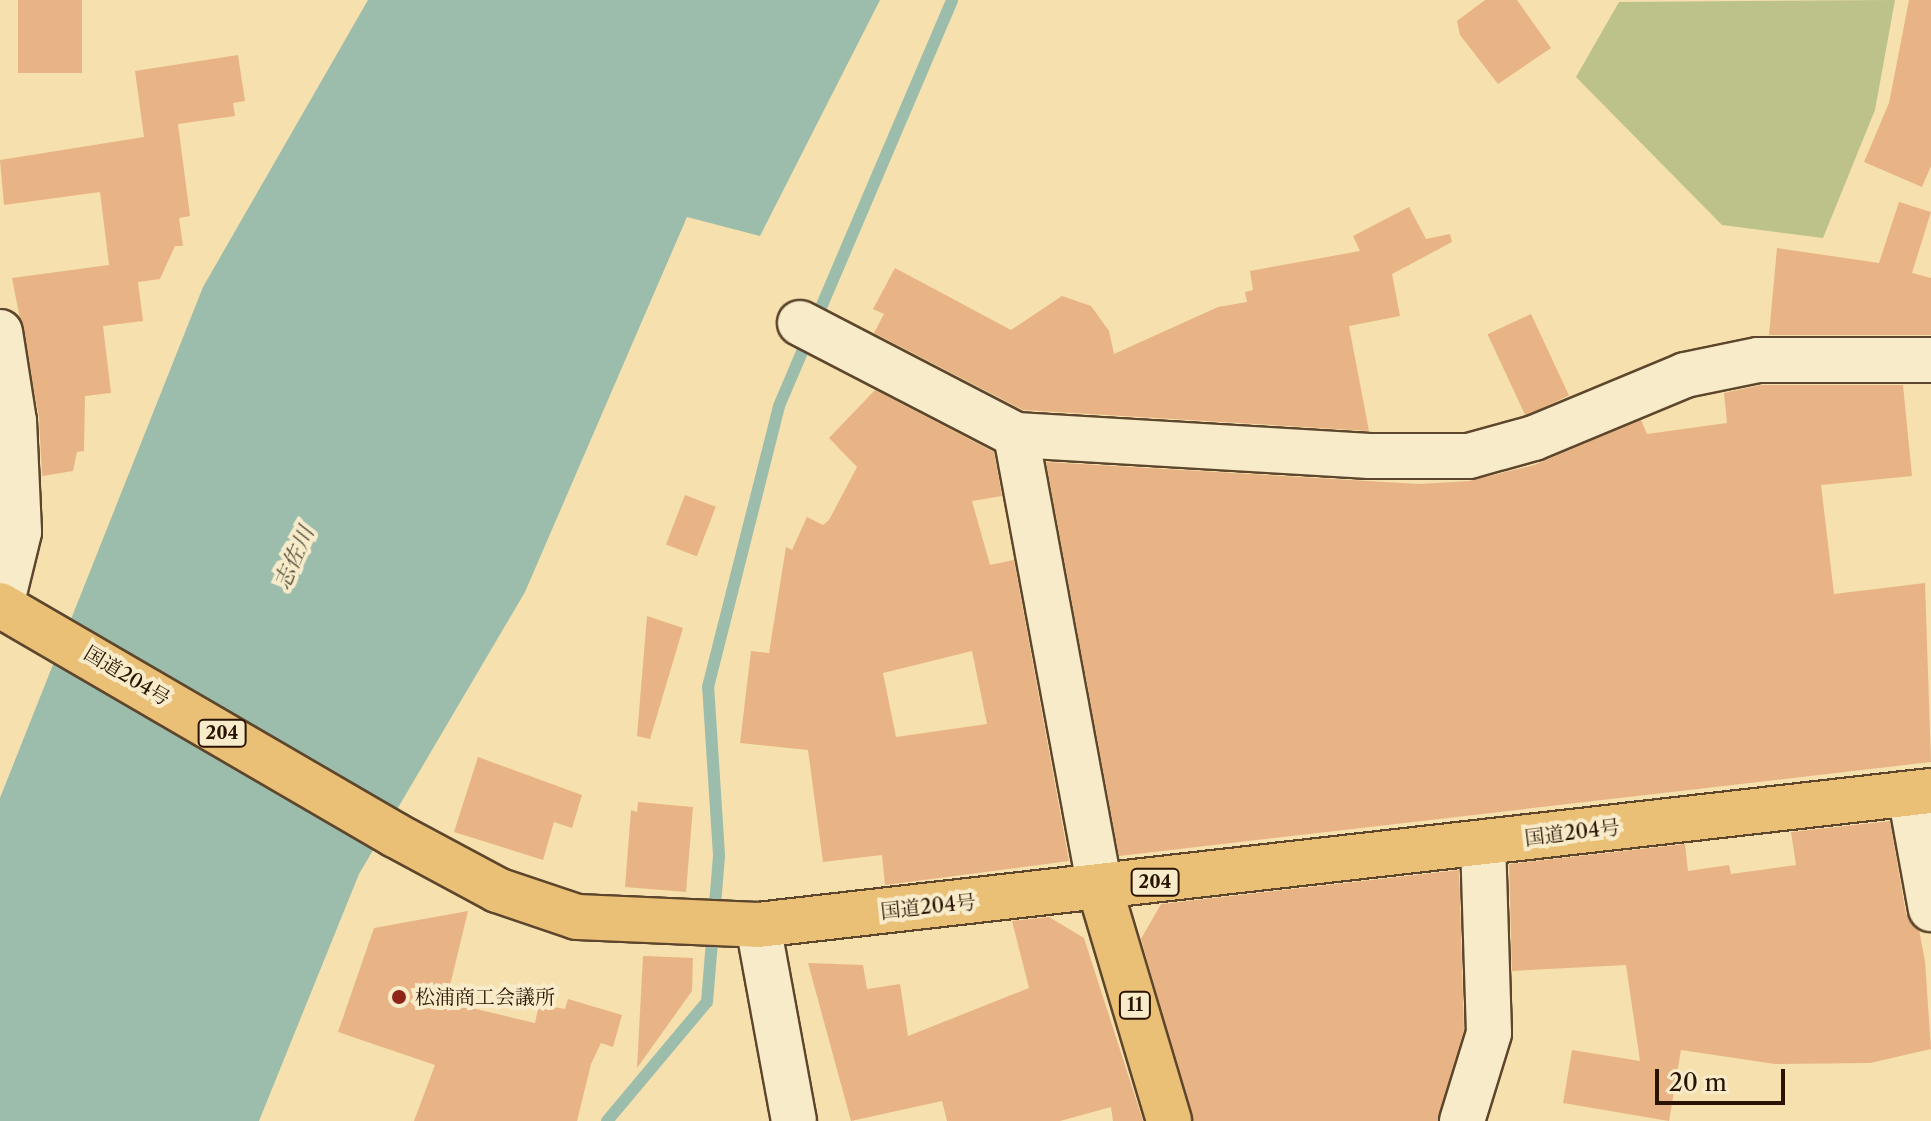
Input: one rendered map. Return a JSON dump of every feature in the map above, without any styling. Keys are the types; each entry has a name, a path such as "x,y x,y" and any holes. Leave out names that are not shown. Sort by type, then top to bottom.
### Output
{"main road":[{"name":"国道204号","path":"0,607 49,630 395,835 497,890 577,917 758,925 1100,889 1920,792"},
{"name":"11","path":"1100,889 1169,1121"}],"street":[{"path":"800,323 1016,435 1210,451 1469,456 1534,438 1685,375 1758,360 1931,360"},
{"path":"0,332 14,421 19,532 0,607"},
{"path":"1016,435 1100,889"},
{"path":"1920,792 1931,909"},
{"path":"1462,1121 1489,1033 1483,844"},
{"path":"758,925 794,1121"}],"green space":[{"path":"1895,0 1875,110 1823,238 1722,225 1576,77 1619,2"}],"water":[{"name":"志佐川","path":"368,0 880,0 760,236 687,217 525,592 359,874 259,1121 0,1121 0,798 203,287"}],"building":[{"path":"18,0 82,0 82,73 18,73"},
{"path":"1485,0 1517,0 1551,48 1498,84 1460,35 1457,21"},
{"path":"1909,0 1931,0 1931,166 1922,187 1864,162 1889,103"},
{"path":"238,55 245,101 233,103 235,116 178,124 190,216 179,218 183,246 175,246 160,279 138,282 143,321 103,326 111,393 85,396 84,451 77,452 73,471 42,476 39,417 12,278 109,265 100,192 4,205 0,160 144,137 135,71"},
{"path":"1899,202 1931,212 1912,273 1931,278 1931,335 1769,335 1777,248 1879,263"},
{"path":"1409,207 1426,239 1450,234 1452,242 1392,274 1400,316 1349,326 1369,431 1023,410 874,333 884,314 873,309 895,268 1011,330 1062,296 1091,306 1109,331 1114,354 1218,307 1247,302 1245,292 1253,290 1250,271 1360,251 1353,236"},
{"path":"1531,314 1569,396 1526,416 1487,334"},
{"path":"1761,385 1903,385 1912,476 1821,485 1834,594 1925,583 1931,762 1119,856 1046,462 1419,484 1469,481 1534,465 1641,420 1647,434 1727,423 1724,393"},
{"path":"875,390 994,452 1002,496 972,501 990,565 1014,560 1069,861 885,885 882,855 823,862 808,750 740,743 751,651 769,653 786,547 792,550 807,517 823,525 829,520 857,467 829,438","holes":["972,651 987,724 896,737 883,673"]},
{"path":"685,495 716,507 697,556 666,544"},
{"path":"647,616 683,628 650,739 637,736"},
{"path":"478,757 582,795 572,828 554,822 543,860 454,832"},
{"path":"638,802 693,807 686,892 625,887 631,810 637,812"},
{"path":"1890,821 1906,914 1919,930 1925,961 1931,1049 1870,1063 1775,1064 1681,1050 1669,1121 1563,1103 1572,1050 1640,1061 1626,965 1512,971 1509,864 1685,844 1688,871 1729,865 1731,874 1796,865 1791,832"},
{"path":"1459,870 1464,1030 1438,1121 1193,1121 1141,939 1161,904"},
{"path":"468,911 446,1002 535,1023 539,1004 565,1009 568,999 622,1015 613,1047 601,1043 591,1064 577,1121 414,1121 435,1065 338,1032 374,928"},
{"path":"1049,917 1084,938 1143,1121 1113,1121 1111,1107 1060,1121 947,1121 942,1101 851,1121 808,963 863,965 867,989 900,984 908,1036 1029,988 1012,921"},
{"path":"643,956 693,958 692,991 637,1068"}],"waterway":[{"path":"607,1121 707,1002 719,855 708,687 779,406 952,0"}],"place":[{"name":"松浦商工会議所","path":"399,997"}]}
